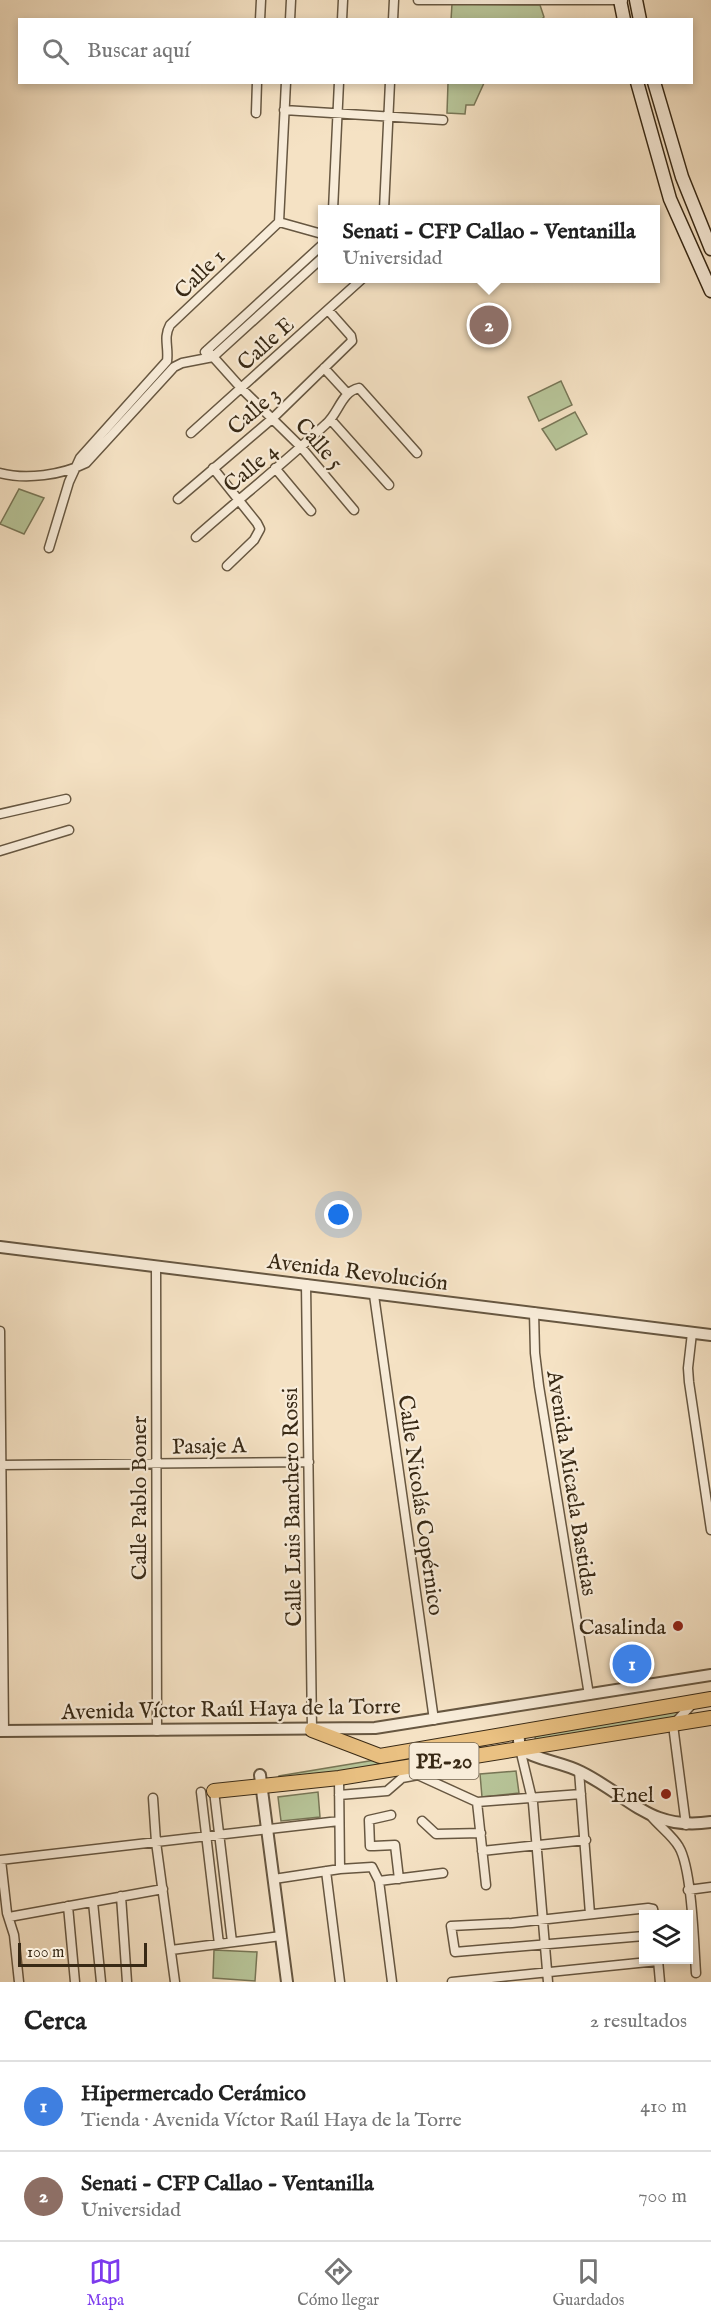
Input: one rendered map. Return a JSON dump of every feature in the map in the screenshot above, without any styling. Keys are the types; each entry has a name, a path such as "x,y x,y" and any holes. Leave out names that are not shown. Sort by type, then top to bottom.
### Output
{"highway":[{"name":"PE-20","path":"312,1730 380,1756 711,1699"},
{"name":"PE-20","path":"208,1791 261,1781 339,1778 711,1718"},
{"path":"534,1729 532,1740 536,1747"},
{"path":"487,1737 492,1745 490,1754"}],"main road":[{"path":"621,0 624,18"},
{"path":"636,0 640,18"},
{"path":"638,84 664,181 676,215 711,291"},
{"path":"655,84 682,177 711,249"}],"street":[{"path":"260,18 261,0"},
{"path":"290,18 291,0"},
{"path":"342,18 343,0"},
{"path":"393,18 394,0"},
{"path":"418,0 621,0"},
{"path":"256,113 257,84"},
{"path":"286,84 279,222 318,233"},
{"path":"333,205 339,84"},
{"path":"384,205 390,84"},
{"path":"284,110 443,120"},
{"name":"Calle 1","path":"170,364 165,342 170,325 279,222"},
{"path":"195,360 318,249"},
{"path":"49,548 80,458 170,364 213,357 318,262"},
{"name":"Calle E","path":"192,433 358,283"},
{"name":"Calle 3","path":"178,499 273,418 352,341 351,336 328,310"},
{"name":"Calle 5","path":"207,350 242,389 302,447 354,510"},
{"path":"0,473 20,476 75,469 86,463 170,364"},
{"path":"324,368 347,393 359,388 417,453"},
{"name":"Calle 4","path":"196,537 331,420 347,393"},
{"path":"331,420 389,485"},
{"path":"213,468 260,529 254,540 227,566"},
{"path":"275,468 311,511"},
{"path":"0,814 66,799"},
{"path":"0,851 69,830"},
{"name":"Avenida Revolución","path":"0,1247 711,1335"},
{"name":"Calle Pablo Boner","path":"156,1266 157,1731"},
{"name":"Calle Luis Banchero Rossi","path":"306,1284 312,1730"},
{"name":"Calle Nicolás Copérnico","path":"374,1295 434,1720"},
{"name":"Avenida Micaela Bastidas","path":"534,1312 539,1386 589,1695"},
{"path":"0,1331 2,1731"},
{"path":"692,1333 688,1368 689,1382 711,1530"},
{"name":"Pasaje A","path":"1,1465 309,1462"},
{"name":"Avenida Víctor Raúl Haya de la Torre","path":"2,1731 312,1730 394,1726 711,1675"},
{"path":"686,1825 673,1725 694,1702"},
{"path":"518,1732 532,1797 548,1978"},
{"path":"520,1749 529,1755 579,1771 651,1816 679,1846 688,1890 696,1973"},
{"path":"579,1771 590,1914"},
{"path":"339,1795 387,1791 402,1778 418,1775 477,1802 581,1794"},
{"path":"339,1778 340,1869"},
{"path":"261,1781 287,1982"},
{"path":"208,1791 218,1835 232,1942"},
{"path":"208,1791 205,1836 219,1944"},
{"path":"153,1798 156,1842 175,1982"},
{"path":"477,1802 486,1885"},
{"path":"392,1815 369,1820 369,1842 370,1846 392,1843 395,1845 399,1879"},
{"path":"651,1816 686,1825 711,1822"},
{"path":"19,1982 14,1935 9,1917 1,1860 339,1821"},
{"path":"422,1821 436,1834 481,1833"},
{"path":"483,1851 586,1840"},
{"path":"274,1879 340,1869 372,1867 379,1881 392,1982"},
{"path":"327,1871 340,1982"},
{"path":"379,1881 443,1873"},
{"path":"688,1890 711,1887"},
{"path":"9,1917 163,1889"},
{"path":"121,1896 127,1982"},
{"path":"93,1902 101,1982"},
{"path":"68,1906 75,1982"},
{"path":"639,1937 455,1952 451,1926 648,1908 653,1910"},
{"path":"171,1950 281,1936"},
{"path":"452,1982 548,1978 639,1963"},
{"path":"658,1964 660,1982"}],"green space":[{"path":"452,4 540,5 544,17 543,18 451,18"},
{"path":"448,84 484,84 474,105 466,105 465,114 447,113"},
{"path":"561,381 572,405 539,421 528,397"},
{"path":"575,412 587,434 556,450 542,429"},
{"path":"19,489 44,498 24,534 0,524"},
{"path":"681,1710 678,1719 536,1740 535,1738 536,1736"},
{"path":"477,1743 479,1746 477,1750 439,1757 278,1779 279,1776"},
{"path":"516,1771 519,1793 482,1797 480,1774"},
{"path":"318,1792 320,1817 281,1821 278,1797"},
{"path":"214,1950 257,1952 255,1981 213,1978"}],"place":[{"name":"Senati - CFP Callao - Ventanilla","path":"489,325"},
{"name":"Casalinda","path":"678,1626"},
{"name":"Hipermercado Cerámico","path":"632,1664"},
{"name":"Enel","path":"666,1794"}]}
